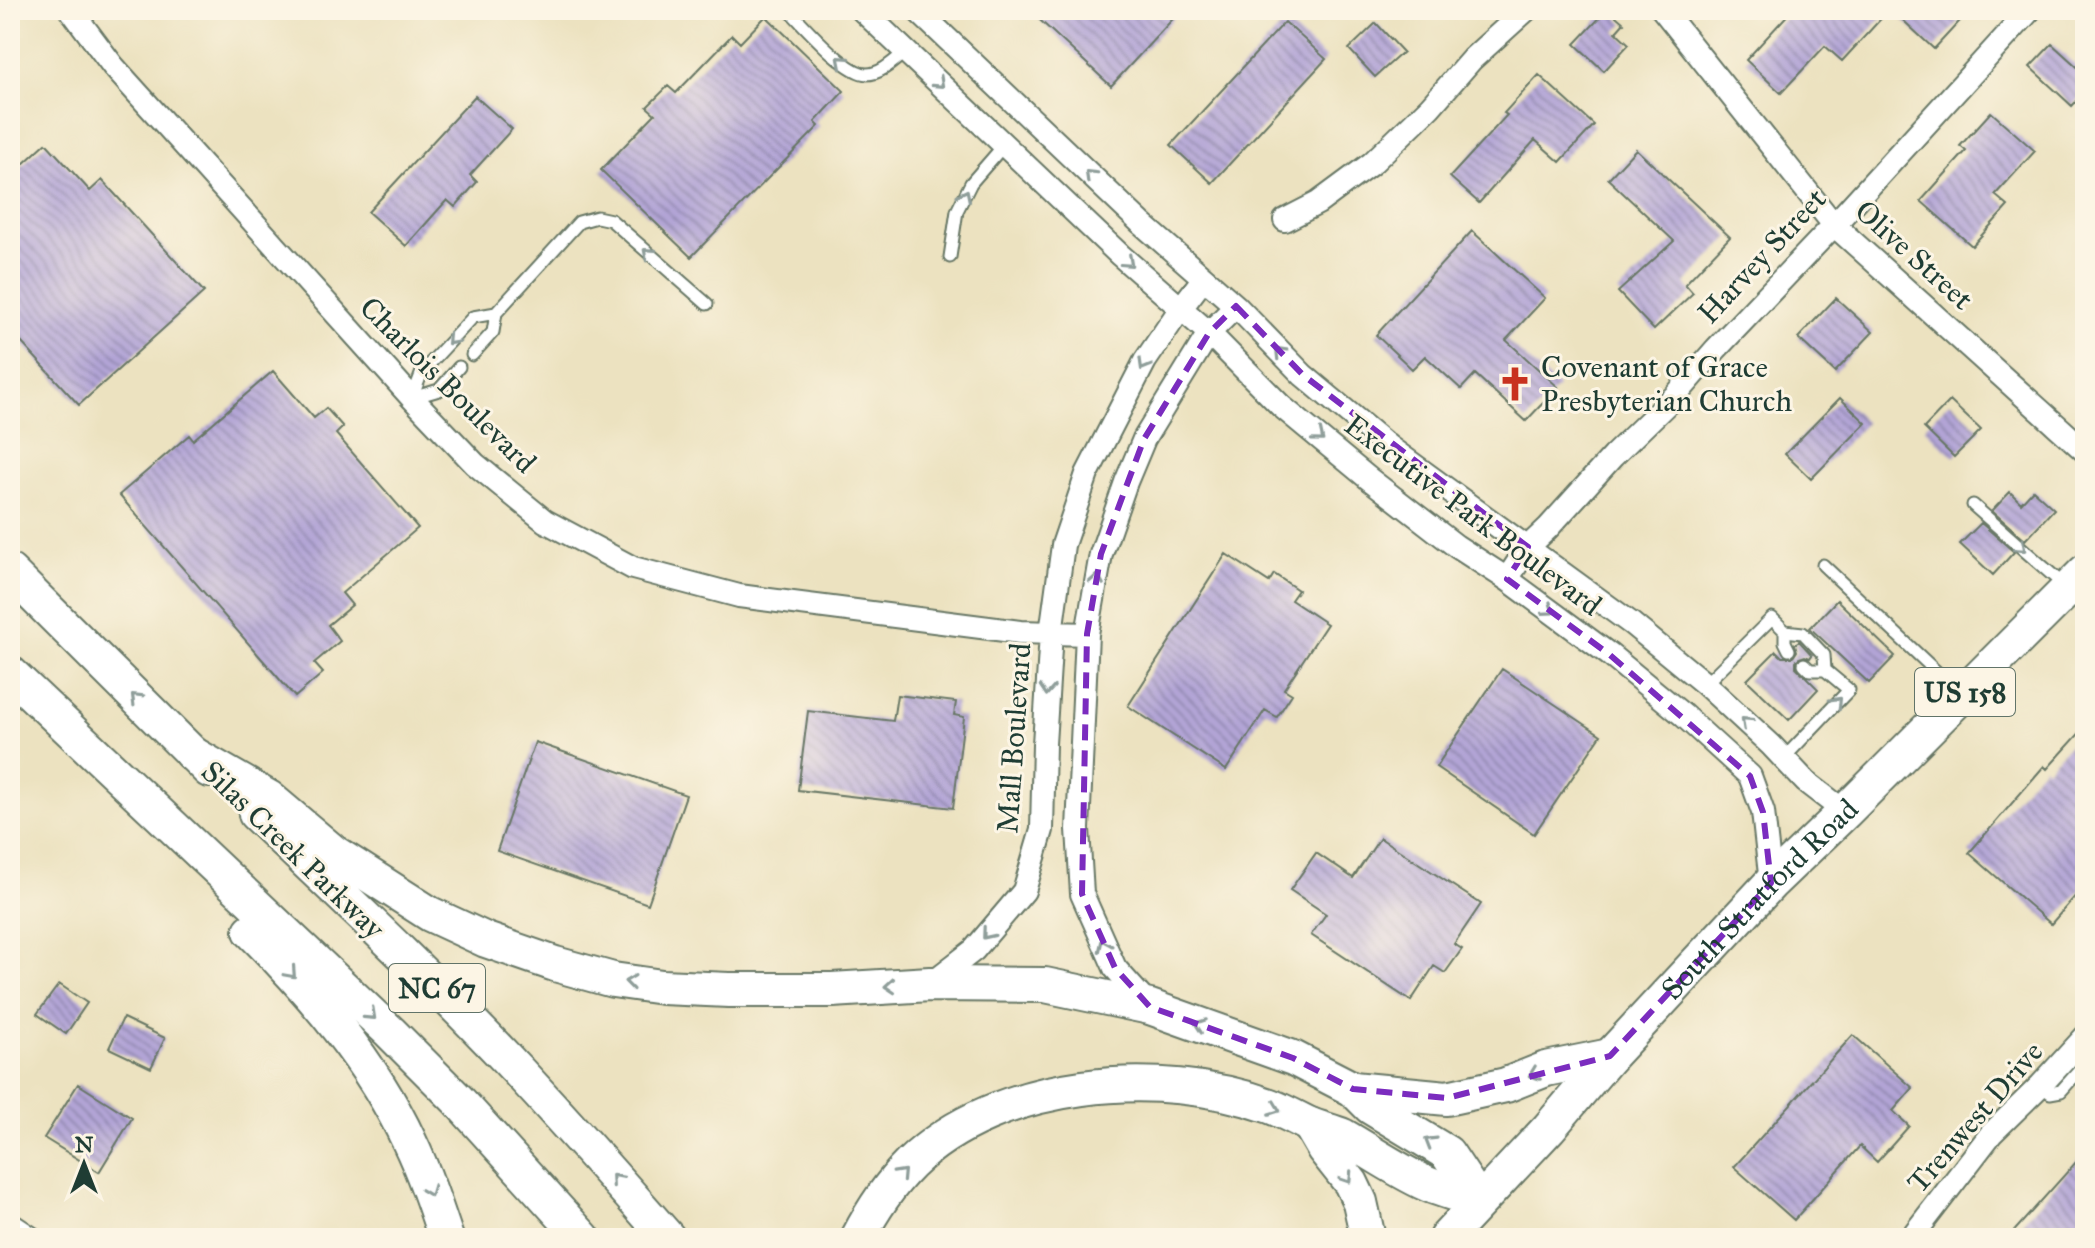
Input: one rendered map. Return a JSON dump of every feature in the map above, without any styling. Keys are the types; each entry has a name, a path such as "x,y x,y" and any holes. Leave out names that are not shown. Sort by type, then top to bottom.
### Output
{"main road":[{"name":"Silas Creek Parkway","path":"10,572 191,753 379,931 503,1055 668,1238"},
{"name":"South Stratford Road","path":"1446,1238 1771,883 2077,581"},
{"name":"NC 67","path":"10,673 390,1032 457,1099 583,1238"},
{"path":"70,731 92,776 275,956 358,1055 409,1140 446,1238"},
{"path":"191,753 269,798 333,852 430,914 486,940 613,980 662,987 832,990 930,984 1045,985 1150,1007 1293,1058 1353,1089 1371,1107 1447,1153 1479,1201"},
{"path":"1353,1089 1447,1098 1506,1085 1546,1069 1610,1056"},
{"path":"858,1238 888,1188 912,1162 973,1121 1014,1104 1068,1090 1120,1084 1174,1084 1269,1106 1338,1134 1426,1184 1479,1201"},
{"path":"1310,1125 1324,1149 1351,1183 1360,1202 1368,1238"}],"street":[{"name":"Charlois Boulevard","path":"71,10 113,66 412,398 475,464 545,521 633,568 739,596 1020,632 1087,634"},
{"name":"Executive Park Boulevard","path":"862,10 1086,223 1209,333 1281,406 1456,546 1507,579 1610,655 1750,776 1763,812 1771,883"},
{"name":"Executive Park Boulevard","path":"917,10 1113,196 1236,306 1313,384 1389,447 1632,624 1705,684 1806,782 1845,812"},
{"path":"1285,220 1318,203 1372,163 1430,107 1472,59 1526,10"},
{"name":"Olive Street","path":"1663,10 1834,225 2085,451"},
{"name":"Harvey Street","path":"1507,579 1528,547 1613,456 1676,395 2030,10"},
{"path":"905,52 936,28"},
{"path":"1086,223 1113,196"},
{"name":"Mall Boulevard","path":"930,984 974,950 1024,891 1042,830 1051,633 1063,545 1087,474 1145,361 1204,278"},
{"path":"1150,1007 1115,968 1082,894 1078,829 1087,634 1101,554 1144,439 1209,333 1236,306"},
{"path":"1093,462 1126,482"},
{"name":"Trenwest Drive","path":"1911,1238 1991,1134 2085,1037"},
{"path":"10,1224 31,1238"}],"lane":[{"path":"789,10 852,70 869,75 905,52"},
{"path":"950,257 957,211 971,183 1004,145"},
{"path":"472,355 493,332 496,313 579,222 597,217 611,220 707,304"},
{"path":"412,398 422,372 473,317 496,313"},
{"path":"412,398 439,390 459,367"},
{"path":"1973,505 2077,581"},
{"path":"1823,565 1962,695"},
{"path":"1705,684 1772,618 1785,631 1803,633 1824,655 1825,670"},
{"path":"1785,631 1789,650"},
{"path":"1784,758 1849,690 1825,670 1810,670 1804,664"},
{"path":"2041,1085 2050,1093 2061,1091 2085,1064"}],"highlighted area":[{"path":"1236,306 1303,375 1528,547 1507,579 1610,655 1750,776 1763,812 1771,883 1610,1056 1447,1098 1353,1089 1293,1058 1150,1007 1115,968 1082,894 1087,634 1101,554 1144,439 1209,333"}],"building":[{"path":"1029,10 1181,10 1111,86"},
{"path":"1607,10 1624,23 1616,32 1629,44 1604,71 1575,44"},
{"path":"1792,10 1889,10 1842,61 1825,46 1781,93 1746,60"},
{"path":"1892,10 1970,10 1934,49"},
{"path":"766,16 844,91 815,122 819,126 691,257 601,170 655,114 647,107 668,86 676,93 732,35 740,43"},
{"path":"1285,22 1326,59 1212,183 1171,145"},
{"path":"1376,23 1403,52 1375,77 1349,49"},
{"path":"2052,44 2085,74 2085,92 2072,106 2030,67"},
{"path":"1539,75 1594,125 1560,162 1535,140 1479,203 1450,177"},
{"path":"475,96 512,129 470,175 477,182 455,207 447,200 406,246 368,212"},
{"path":"1991,112 2035,151 1995,195 2008,206 1972,246 1921,201 1966,151 1960,146"},
{"path":"46,143 90,191 102,180 204,292 79,405 10,330 10,176"},
{"path":"1636,149 1730,237 1685,284 1693,293 1654,330 1618,292 1674,241 1608,179"},
{"path":"1472,231 1545,298 1506,340 1558,387 1526,421 1475,374 1461,389 1425,356 1412,369 1376,335"},
{"path":"1836,298 1873,332 1835,372 1798,338"},
{"path":"273,371 314,418 326,408 343,427 336,434 418,528 342,593 352,605 328,625 340,641 314,663 323,673 295,697 119,495 189,435 193,440"},
{"path":"1840,398 1866,423 1811,479 1785,454"},
{"path":"1950,401 1981,430 1954,457 1924,428"},
{"path":"2033,490 2054,509 2025,540 1992,511 2010,492 2021,503"},
{"path":"1981,523 2014,552 1993,575 1960,544"},
{"path":"1226,554 1269,582 1274,574 1298,590 1291,600 1327,624 1284,689 1292,694 1277,717 1265,710 1226,770 1128,706"},
{"path":"1837,600 1895,656 1869,683 1810,628"},
{"path":"1799,641 1812,655 1810,658 1799,658 1796,667 1818,689 1789,720 1747,680 1776,651 1782,657 1793,657 1797,651 1795,644"},
{"path":"1502,669 1601,735 1534,834 1436,767"},
{"path":"897,695 956,702 954,715 964,717 953,808 798,790 808,711 893,721"},
{"path":"2085,727 2085,885 2051,924 1969,853 2044,766 2047,769"},
{"path":"535,742 686,795 648,904 497,851"},
{"path":"1380,838 1481,904 1454,944 1462,949 1445,973 1434,966 1411,1001 1311,935 1326,914 1290,890 1316,853 1353,878"},
{"path":"59,984 87,1003 66,1034 37,1014"},
{"path":"123,1018 165,1038 151,1068 109,1048"},
{"path":"1853,1035 1913,1088 1893,1111 1909,1126 1877,1162 1860,1146 1794,1220 1734,1167"},
{"path":"78,1084 132,1118 99,1172 44,1138"},
{"path":"2085,1152 2085,1238 2008,1238"}],"place":[{"name":"Covenant of Grace Presbyterian Church","path":"1515,384"}]}
